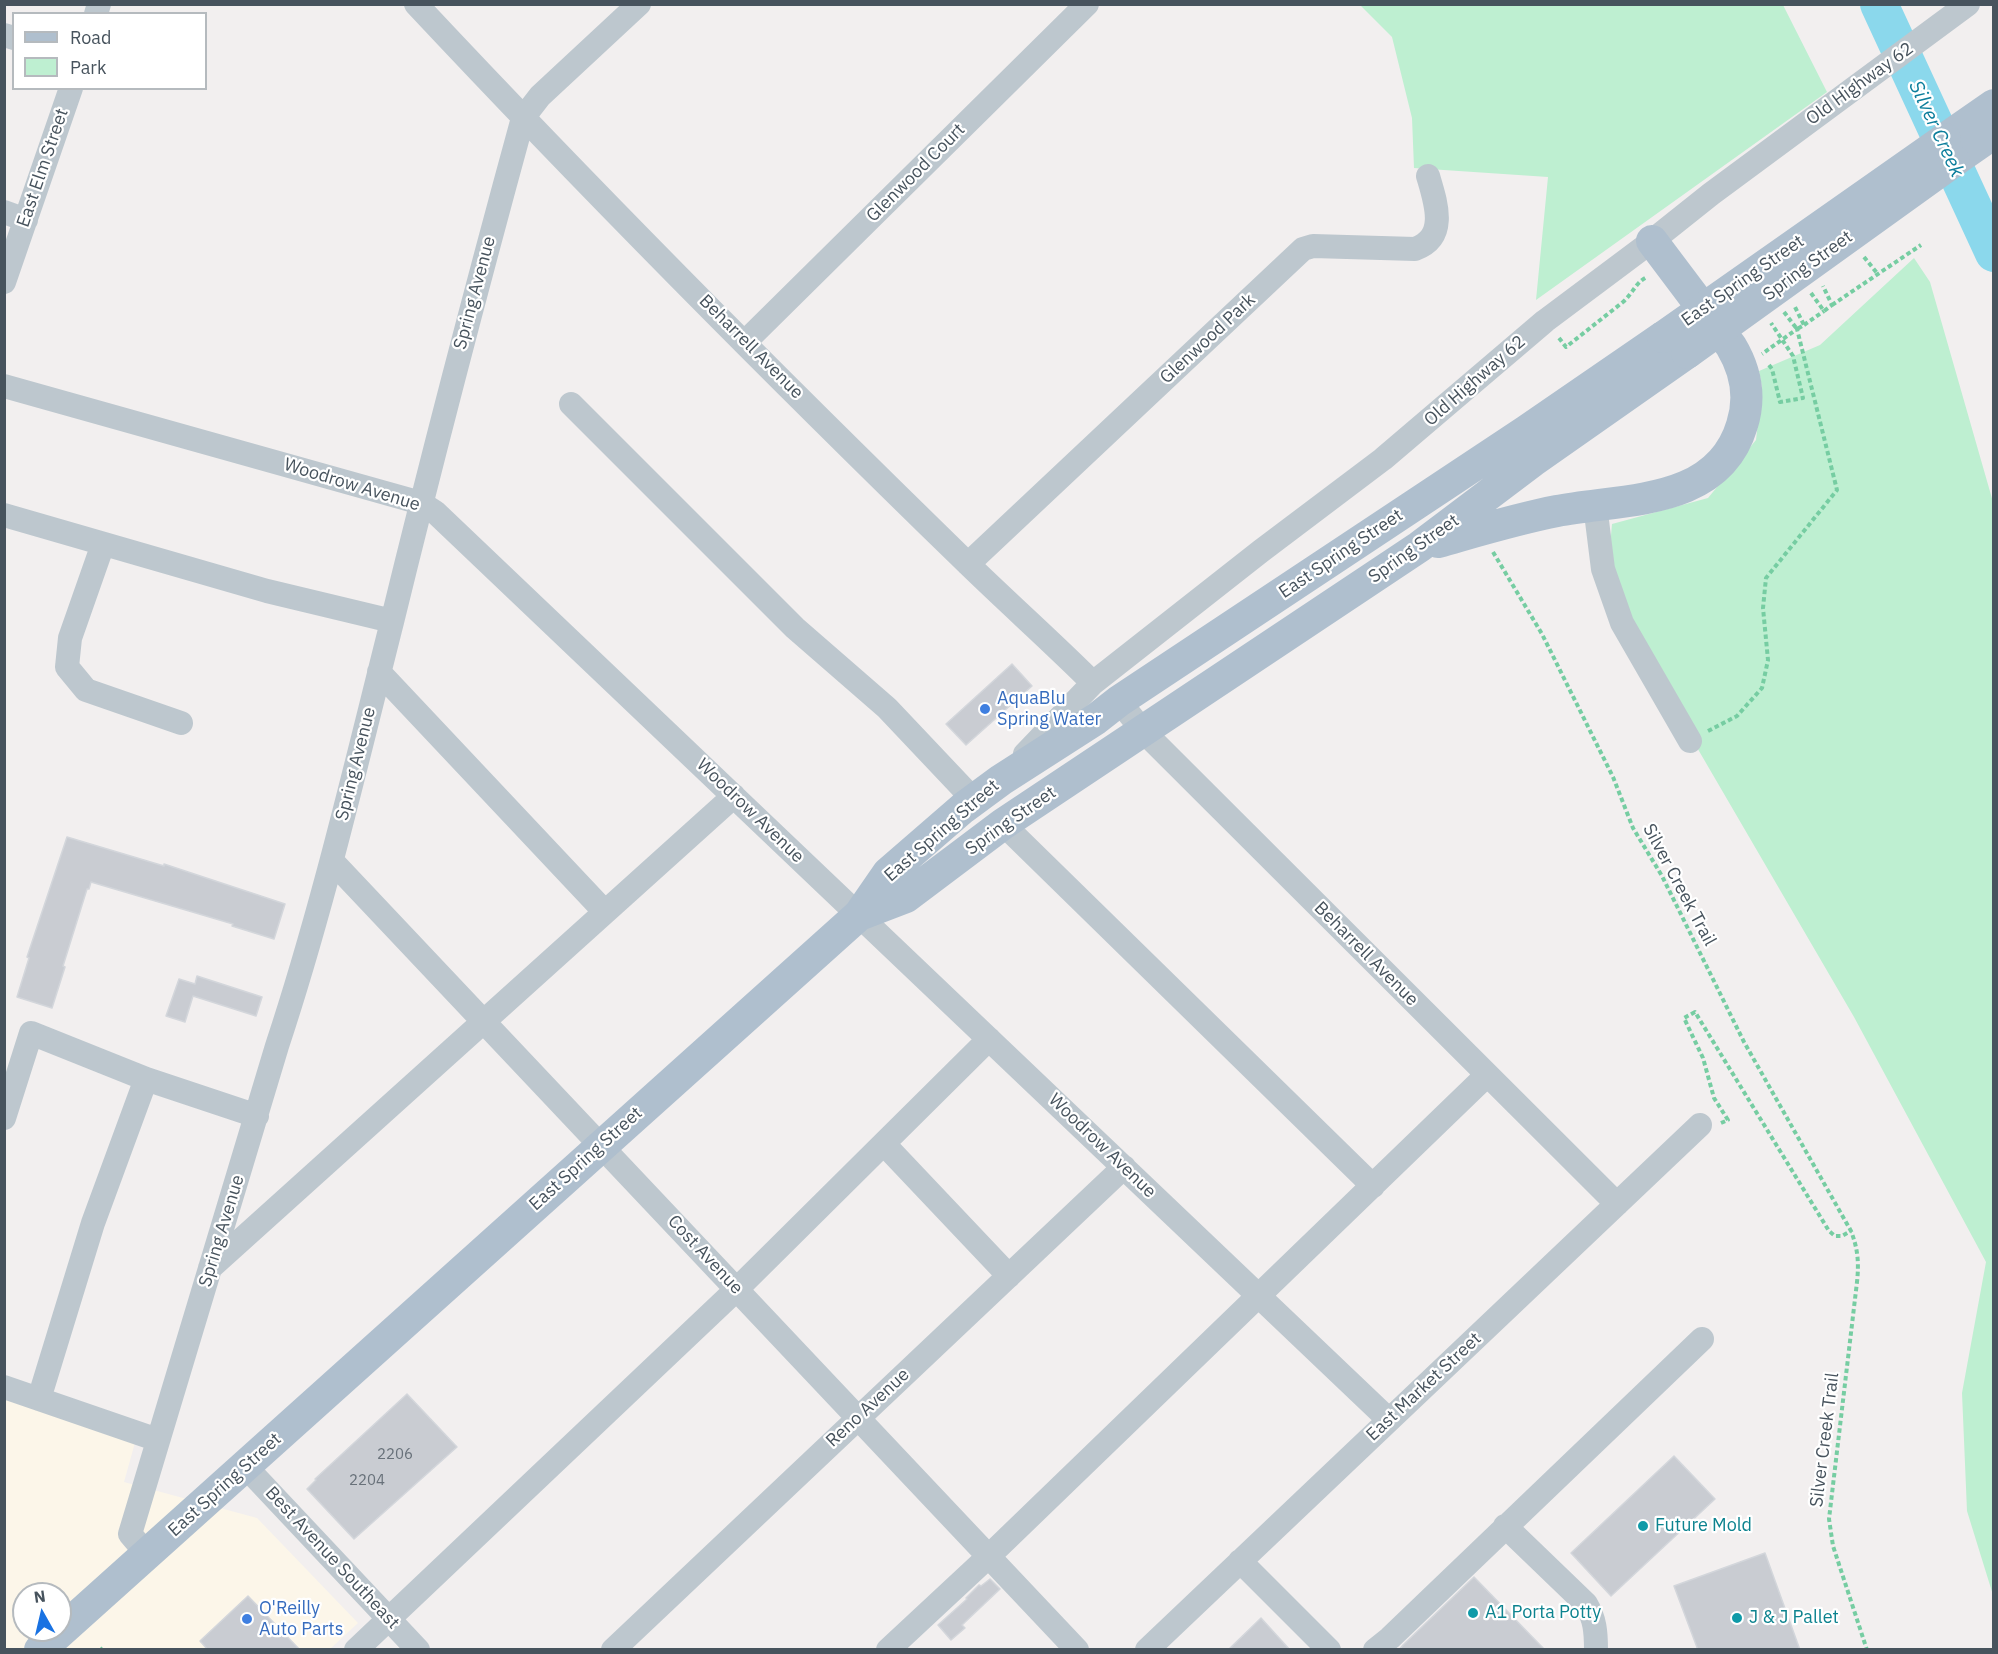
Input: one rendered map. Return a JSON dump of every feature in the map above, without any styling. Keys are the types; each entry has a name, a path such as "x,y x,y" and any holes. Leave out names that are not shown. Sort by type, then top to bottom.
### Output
{"main road":[{"path":"1950,150 1994,105"},
{"path":"1950,150 1994,133"},
{"name":"Spring Street","path":"860,915 906,897 1003,825 1419,547 1533,461 1675,345 1950,150"},
{"path":"1419,547 1557,511 1665,494 1683,489 1701,480 1730,453 1739,436 1744,418 1747,396 1745,376 1731,346 1652,241"},
{"name":"East Spring Street","path":"40,1650 860,915 888,873 974,800 1095,719 1119,700 1526,431 1675,345"}],"street":[{"name":"Beharrell Avenue","path":"416,4 522,118 745,342 968,564 1093,683"},
{"name":"Spring Avenue","path":"147,1554 130,1534 332,861 476,287 522,118 540,96 639,4"},
{"name":"Glenwood Court","path":"745,342 1087,4"},
{"name":"Old Highway 62","path":"1001,780 1093,683 1383,459 1545,321 1711,194 1968,4"},
{"name":"East Elm Street","path":"4,282 15,216 70,90"},
{"name":"Glenwood Park","path":"968,564 1303,249 1313,246 1415,249 1427,245 1435,232 1437,215 1428,176"},
{"name":"Woodrow Avenue","path":"4,386 421,503 435,512 1389,1420"},
{"path":"571,404 795,628 887,708 974,800"},
{"path":"1595,505 1603,569 1622,623 1690,741"},
{"path":"4,515 267,591 392,621"},
{"path":"103,544 70,638 67,667 86,690 181,723"},
{"path":"379,672 605,912"},
{"name":"Beharrell Avenue","path":"1119,700 1143,731 1617,1204"},
{"path":"210,1268 734,796"},
{"path":"1003,825 1373,1186"},
{"name":"Cost Avenue","path":"332,861 1077,1650"},
{"path":"4,1118 31,1033 146,1079 257,1116"},
{"path":"356,1650 737,1289 989,1039"},
{"path":"888,1650 989,1556 1487,1075"},
{"path":"39,1399 93,1223 146,1079"},
{"name":"East Market Street","path":"1147,1650 1617,1204 1707,1125"},
{"path":"884,1144 1009,1276"},
{"name":"Reno Avenue","path":"613,1650 1124,1167"},
{"path":"1376,1650 1702,1339"},
{"path":"4,1387 158,1440"},
{"name":"Best Avenue Southeast","path":"245,1467 418,1650"},
{"path":"1505,1526 1586,1604 1593,1615 1596,1650"},
{"path":"1240,1561 1329,1650"}],"path":[{"path":"1832,305 1921,245"},
{"path":"1545,321 1566,347 1631,294 1635,284 1646,276 1657,278"},
{"path":"1804,325 1824,310"},
{"path":"1690,741 1737,716 1762,688 1768,660 1763,608 1766,578 1837,490 1797,329 1761,354"},
{"name":"Silver Creek Trail","path":"1491,549 1542,634 1613,777 1633,828 1658,868 1744,1042 1851,1231 1859,1259 1829,1519 1833,1546 1867,1650"},
{"path":"1707,1125 1728,1120 1714,1098 1703,1058 1683,1018 1695,1011 1829,1232 1835,1236 1842,1236 1851,1231"}],"shaded area":[{"path":"4,1397 136,1439 124,1482 257,1518 358,1623 330,1649 5,1649"}],"green space":[{"path":"1360,5 1783,5 1827,92 1536,300 1548,177 1414,168 1412,118 1392,37"},
{"path":"1914,258 1930,282 1993,502 1993,1595 1967,1511 1962,1393 1986,1262 1854,1017 1699,751 1639,639 1609,558 1612,524 1708,498 1756,440 1762,387 1759,371 1820,345"}],"building":[{"name":"AquaBlu Spring Water","path":"1012,664 1032,686 966,745 946,724"},
{"path":"67,837 164,866 164,864 285,904 274,939 232,926 233,924 91,882 63,966 65,967 52,1008 17,997 29,958 27,957"},
{"path":"197,976 262,997 256,1016 193,996 185,1022 166,1016 179,979 195,984"},
{"path":"407,1394 457,1447 354,1539 307,1489"},
{"name":"Future Mold","path":"1674,1456 1715,1499 1611,1596 1571,1553"},
{"name":"J & J Pallet","path":"1765,1553 1800,1650 1698,1650 1674,1586"},
{"name":"A1 Porta Potty","path":"1474,1577 1545,1650 1399,1650 1403,1645"},
{"path":"990,1579 1000,1589 962,1625 965,1628 951,1640 938,1625 979,1585 981,1586"},
{"name":"O'Reilly Auto Parts","path":"248,1596 300,1650 208,1650 200,1641"},
{"path":"1261,1618 1290,1650 1228,1650"}],"waterway":[{"name":"Silver Creek","path":"1879,4 1994,253"}],"place":[{"name":"AquaBlu Spring Water","path":"985,709"},
{"name":"Future Mold","path":"1643,1526"},
{"name":"A1 Porta Potty","path":"1473,1613"},
{"name":"J & J Pallet","path":"1737,1618"},
{"name":"O'Reilly Auto Parts","path":"247,1619"}]}
